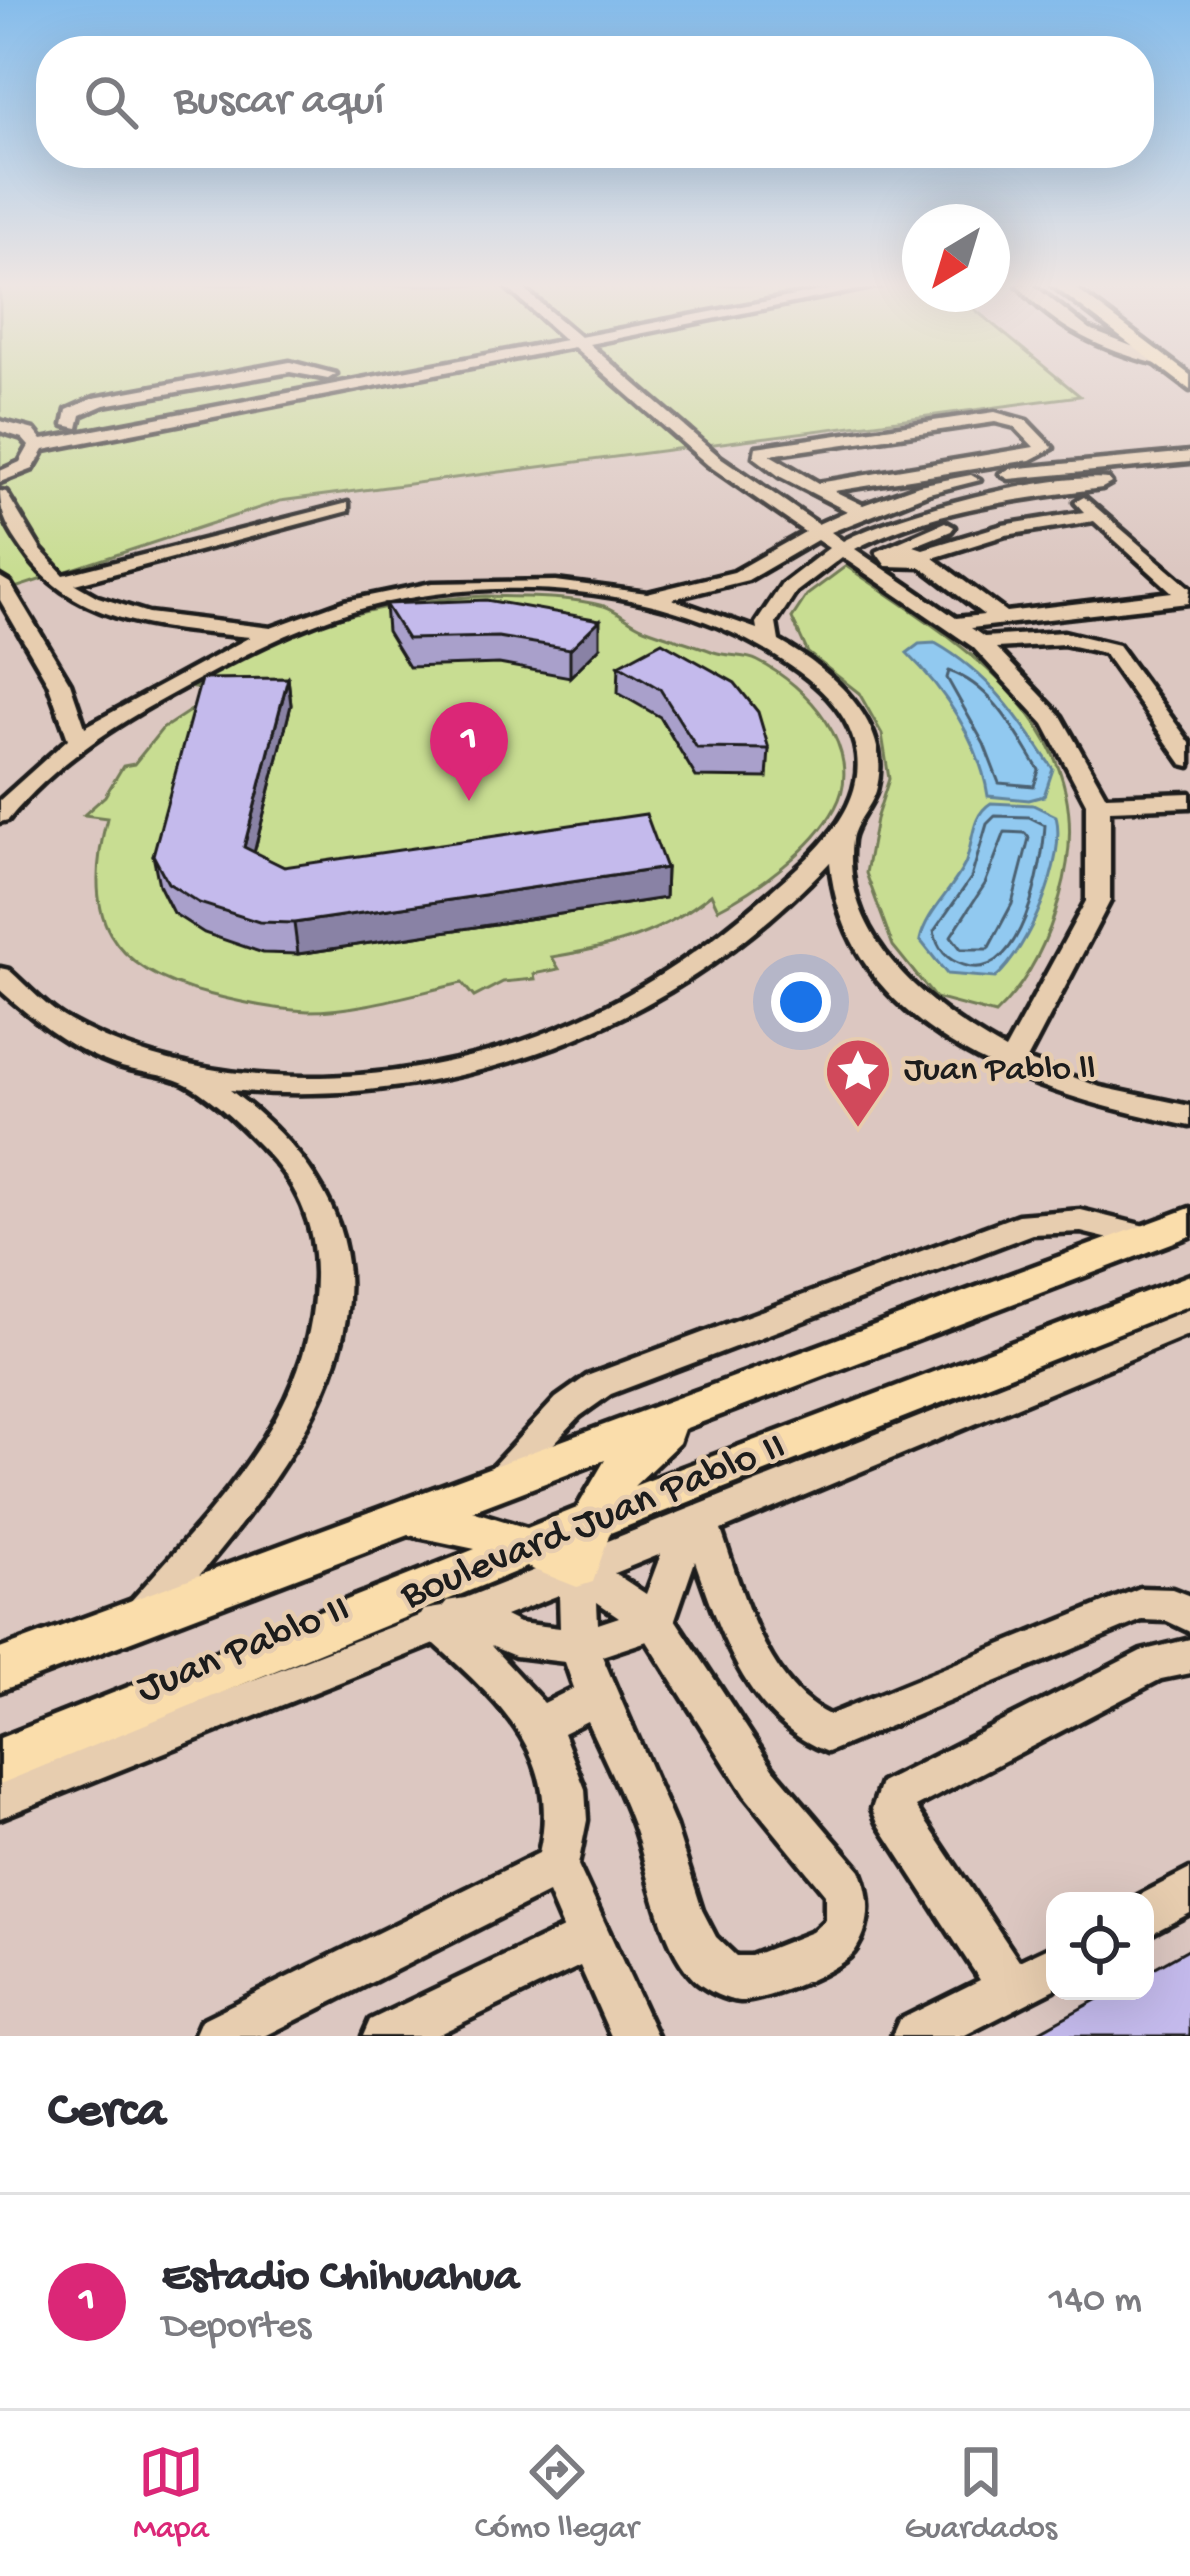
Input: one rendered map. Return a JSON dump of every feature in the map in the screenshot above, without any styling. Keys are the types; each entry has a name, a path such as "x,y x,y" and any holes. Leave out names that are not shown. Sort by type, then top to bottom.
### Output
{"main road":[{"name":"Boulevard Juan Pablo II","path":"0,1670 1190,1221"},
{"name":"Boulevard Juan Pablo II","path":"0,1761 590,1522 916,1415 1190,1289"},
{"path":"412,1517 535,1546 577,1568 590,1522 621,1468 641,1446 696,1408"}],"lane":[{"path":"33,440 72,425 73,413 100,401 217,380"},
{"path":"0,426 33,440 346,380"},
{"path":"620,380 714,461 815,531 964,622 1189,596"},
{"path":"815,489 1030,455 1045,448 1021,424 995,417 762,451 762,457 784,474 815,489 861,511"},
{"path":"0,477 27,465 33,440"},
{"path":"640,598 710,587 741,576 815,531 861,511 967,480 1190,457"},
{"path":"895,555 923,557 1083,501 1190,473"},
{"path":"0,496 46,570 94,601 126,612 267,633"},
{"path":"895,555 983,516 1083,501"},
{"path":"769,642 766,623 772,608 807,573 843,548 933,512 1083,501 1189,596"},
{"path":"62,582 342,507"},
{"path":"983,516 1003,530"},
{"path":"895,555 942,598 1053,721 1098,803 1098,901 1012,1064"},
{"path":"923,557 1000,616"},
{"path":"0,583 59,683 79,740"},
{"path":"0,815 46,764 79,740 267,633 331,610 424,590 547,586 683,608 769,642 828,687 861,730 868,759 867,784 840,835 759,915 699,964 584,1028 516,1053 436,1072 358,1082 194,1077 96,1047 50,1022 0,976"},
{"path":"942,598 958,601 971,593"},
{"path":"980,644 1064,638 1111,650 1190,759"},
{"path":"1098,803 1190,800"},
{"path":"840,835 852,916 868,948 925,1010 963,1039 1012,1064 1090,1093 1190,1116"},
{"path":"138,1619 257,1479 292,1426 315,1375 330,1323 331,1258 316,1198 293,1163 263,1131 194,1077"},
{"path":"493,1485 568,1407 599,1384 1029,1223 1081,1221 1146,1237"},
{"name":"Juan Pablo II","path":"0,1798 449,1617 695,1525 916,1415 1190,1321"},
{"path":"695,1525 730,1611 754,1655 796,1721 828,1734 1140,1604 1172,1605 1190,1616"},
{"path":"449,1617 515,1639 580,1647 655,1621 695,1525"},
{"path":"577,1568 655,1621 759,1782 845,1885 850,1906 839,1939 828,1948 747,1980 717,1970 704,1957 677,1904 655,1826 594,1697 580,1647 577,1568"},
{"path":"449,1617 515,1692 538,1726 560,1779 566,1817 556,1866 634,2036"},
{"path":"1012,1989 893,1809 895,1796 1155,1663 1190,1656"},
{"path":"538,1726 594,1697"},
{"path":"217,2036 556,1866"},
{"path":"1154,1911 1190,1890"},
{"path":"386,2036 588,1939"},
{"path":"915,2036 1046,1971"}],"green space":[{"path":"0,380 1061,380 1080,396 280,501 0,593"},
{"path":"846,566 937,628 1016,698 1045,738 1064,784 1070,836 1055,913 1027,974 995,1014 935,998 893,946 866,873 889,779 882,734 859,693 808,653 792,618 807,595"},
{"path":"485,596 604,606 644,628 719,654 753,659 776,672 812,703 837,742 843,786 835,808 813,838 783,866 718,909 711,894 655,929 596,949 552,957 559,969 534,974 535,979 503,982 474,997 462,983 347,1008 283,1009 174,983 125,953 101,911 100,853 107,818 84,815 105,796 123,766 134,764 162,729 220,691 194,688 259,647 332,620 409,603"}],"water":[{"path":"935,643 988,683 1028,732 1053,769 1044,796 1029,800 988,796 977,756 959,718 907,653 919,644"},
{"path":"991,803 1033,805 1056,816 1056,856 1032,926 1008,965 995,978 947,974 920,940 965,864 976,822"}],"building":[{"path":"486,600 600,620 570,649 498,637 407,639 385,604"},
{"path":"662,642 735,683 758,712 769,749 697,748 660,689 619,665"},
{"path":"288,678 244,847 284,867 646,814 666,868 294,923 259,922 199,903 168,883 153,855 201,679"},
{"path":"1190,1948 1190,2036 1031,2036 1096,2000 1154,2000 1154,1968"}],"place":[{"name":"Estadio Chihuahua","path":"469,801"},
{"name":"Juan Pablo ll","path":"858,1130"}]}
